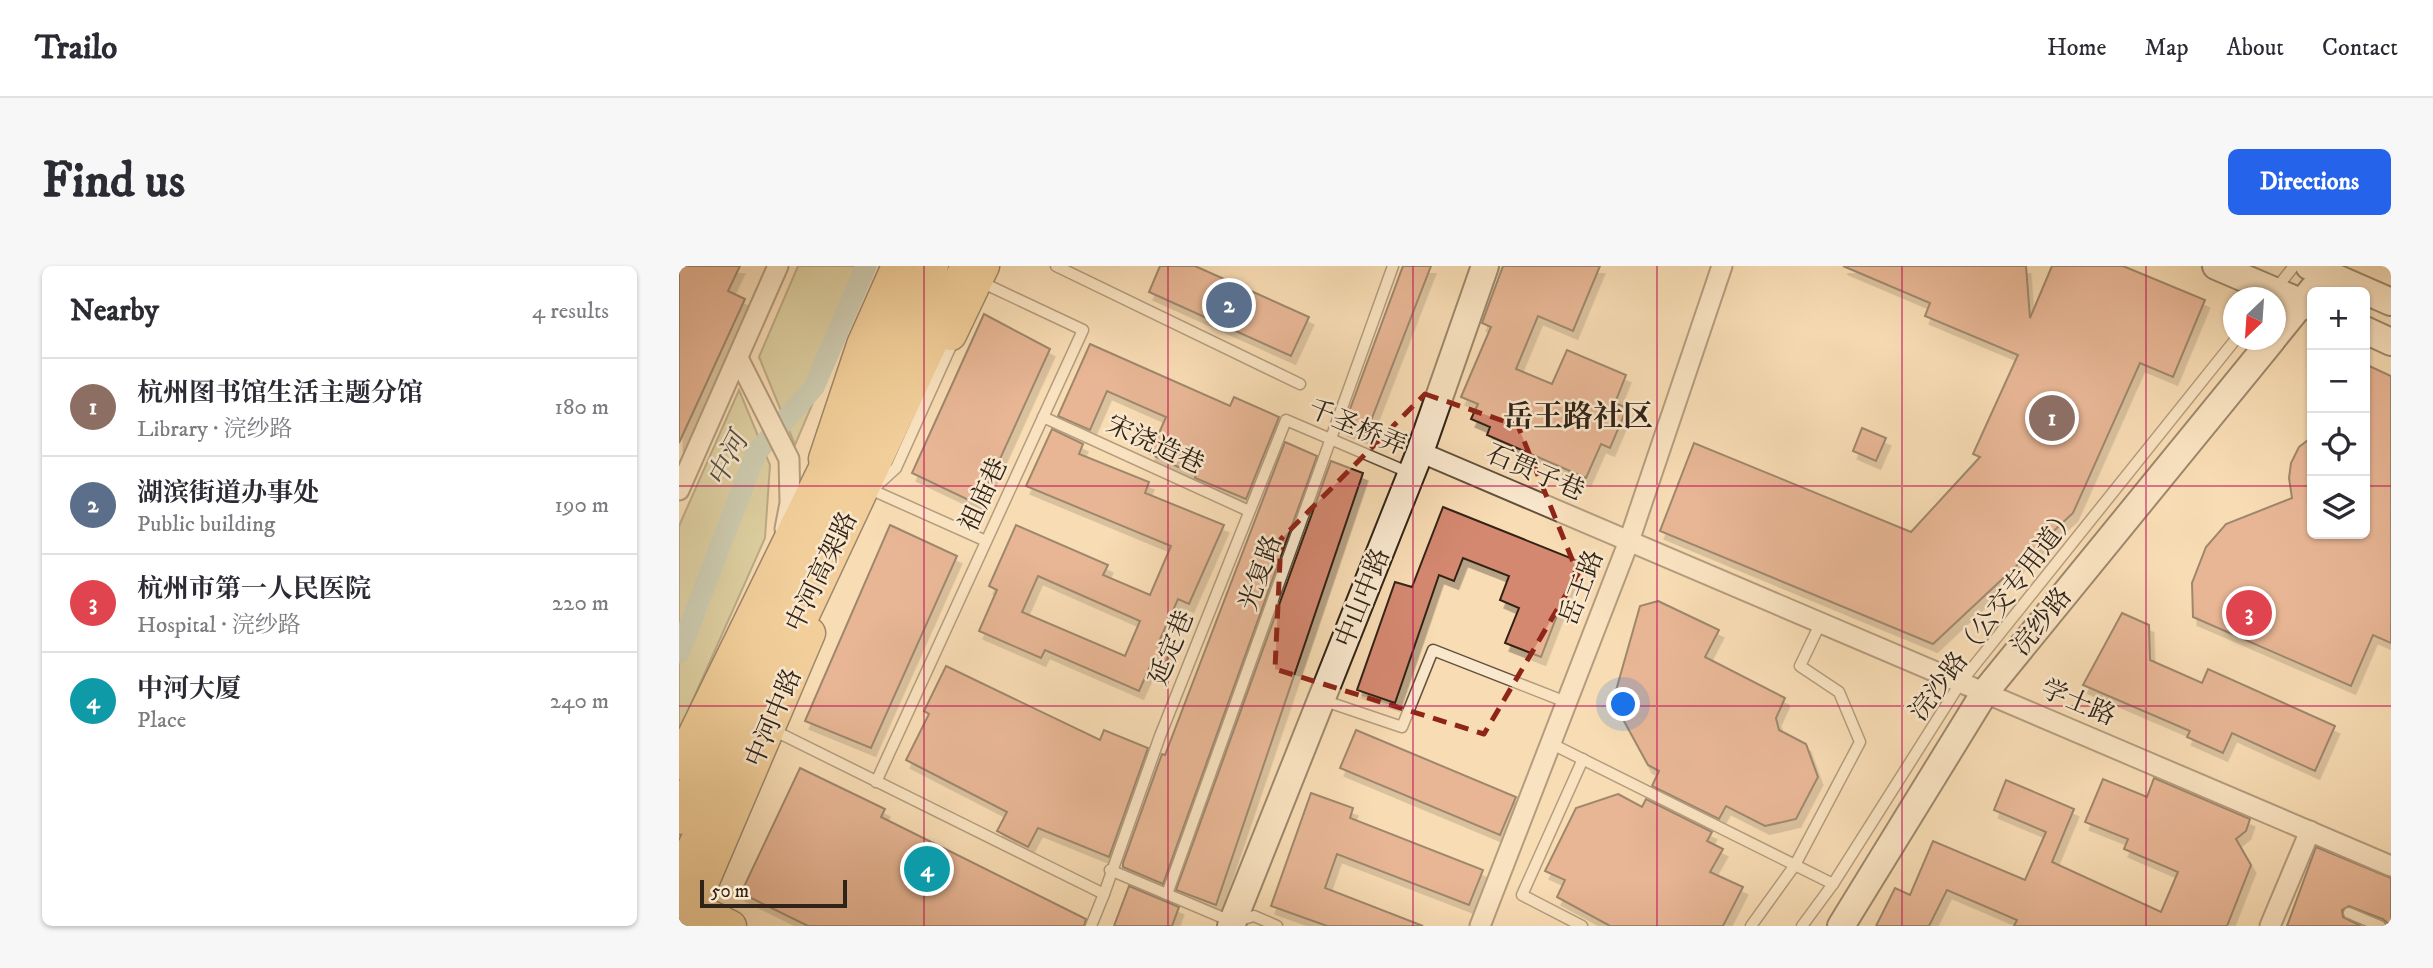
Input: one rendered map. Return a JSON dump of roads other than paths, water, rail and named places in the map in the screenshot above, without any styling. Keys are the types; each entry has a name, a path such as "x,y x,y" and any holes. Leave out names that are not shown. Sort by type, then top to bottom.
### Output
{"highway":[{"path":"814,490 863,345 898,266"},
{"name":"中河高架路","path":"679,818 932,266"},
{"name":"中河高架路","path":"679,879 976,271"}],"main road":[{"path":"679,764 782,550 814,490 915,266"},
{"name":"中山中路","path":"1232,924 1416,463 1485,266"},
{"path":"2216,266 2257,287"},
{"path":"2322,268 2391,302"},
{"name":"浣纱路","path":"2314,287 2322,268"},
{"name":"中河中路","path":"684,909 769,728 872,490 976,271"},
{"path":"2286,299 2307,305"},
{"name":"浣纱路","path":"2286,326 2307,305"},
{"path":"2370,332 2391,342"},
{"name":"浣纱路","path":"1841,926 1973,687 2264,350"},
{"path":"684,909 731,926"}],"street":[{"path":"679,490 778,266"},
{"name":"岳王路","path":"1480,926 1629,541 1722,266"},
{"path":"738,358 789,459 790,503 782,550"},
{"name":"石贯子巷","path":"1416,463 1629,541"},
{"name":"学士路","path":"1629,541 2391,866"},
{"path":"2270,926 2310,831"}],"lane":[{"path":"1056,266 1300,384"},
{"name":"光复路","path":"1167,894 1393,266"},
{"path":"2277,287 2294,266"},
{"name":"祖庙巷","path":"876,782 1083,330 976,271"},
{"name":"浣沙路（公交专用道）","path":"1802,926 1973,687 2227,350"},
{"name":"宋浇造巷","path":"1043,417 1249,511"},
{"name":"千圣桥弄","path":"1286,420 1331,439 1416,463"},
{"name":"延定巷","path":"1091,926 1110,870 1286,420"},
{"path":"872,490 986,541"},
{"path":"1751,926 1795,865 1860,742 1839,692 1800,666 1820,624"},
{"path":"1322,699 1402,727 1433,650 1566,702"},
{"path":"769,728 1104,894"},
{"path":"1550,743 1833,884"},
{"path":"1582,926 1522,895 1583,759"},
{"path":"1110,870 1232,924 1254,916 1277,926"},
{"path":"2349,913 2381,926"}],"waterway":[{"name":"中河","path":"679,653 756,453 814,387 866,266"}],"place":[{"name":"湖滨街道办事处","path":"1229,305"},
{"name":"杭州图书馆生活主题分馆","path":"2052,418"},
{"name":"杭州市第一人民医院","path":"2249,613"},
{"name":"中河大厦","path":"927,869"}],"district":[{"name":"岳王路社区","path":"1578,417"}]}
